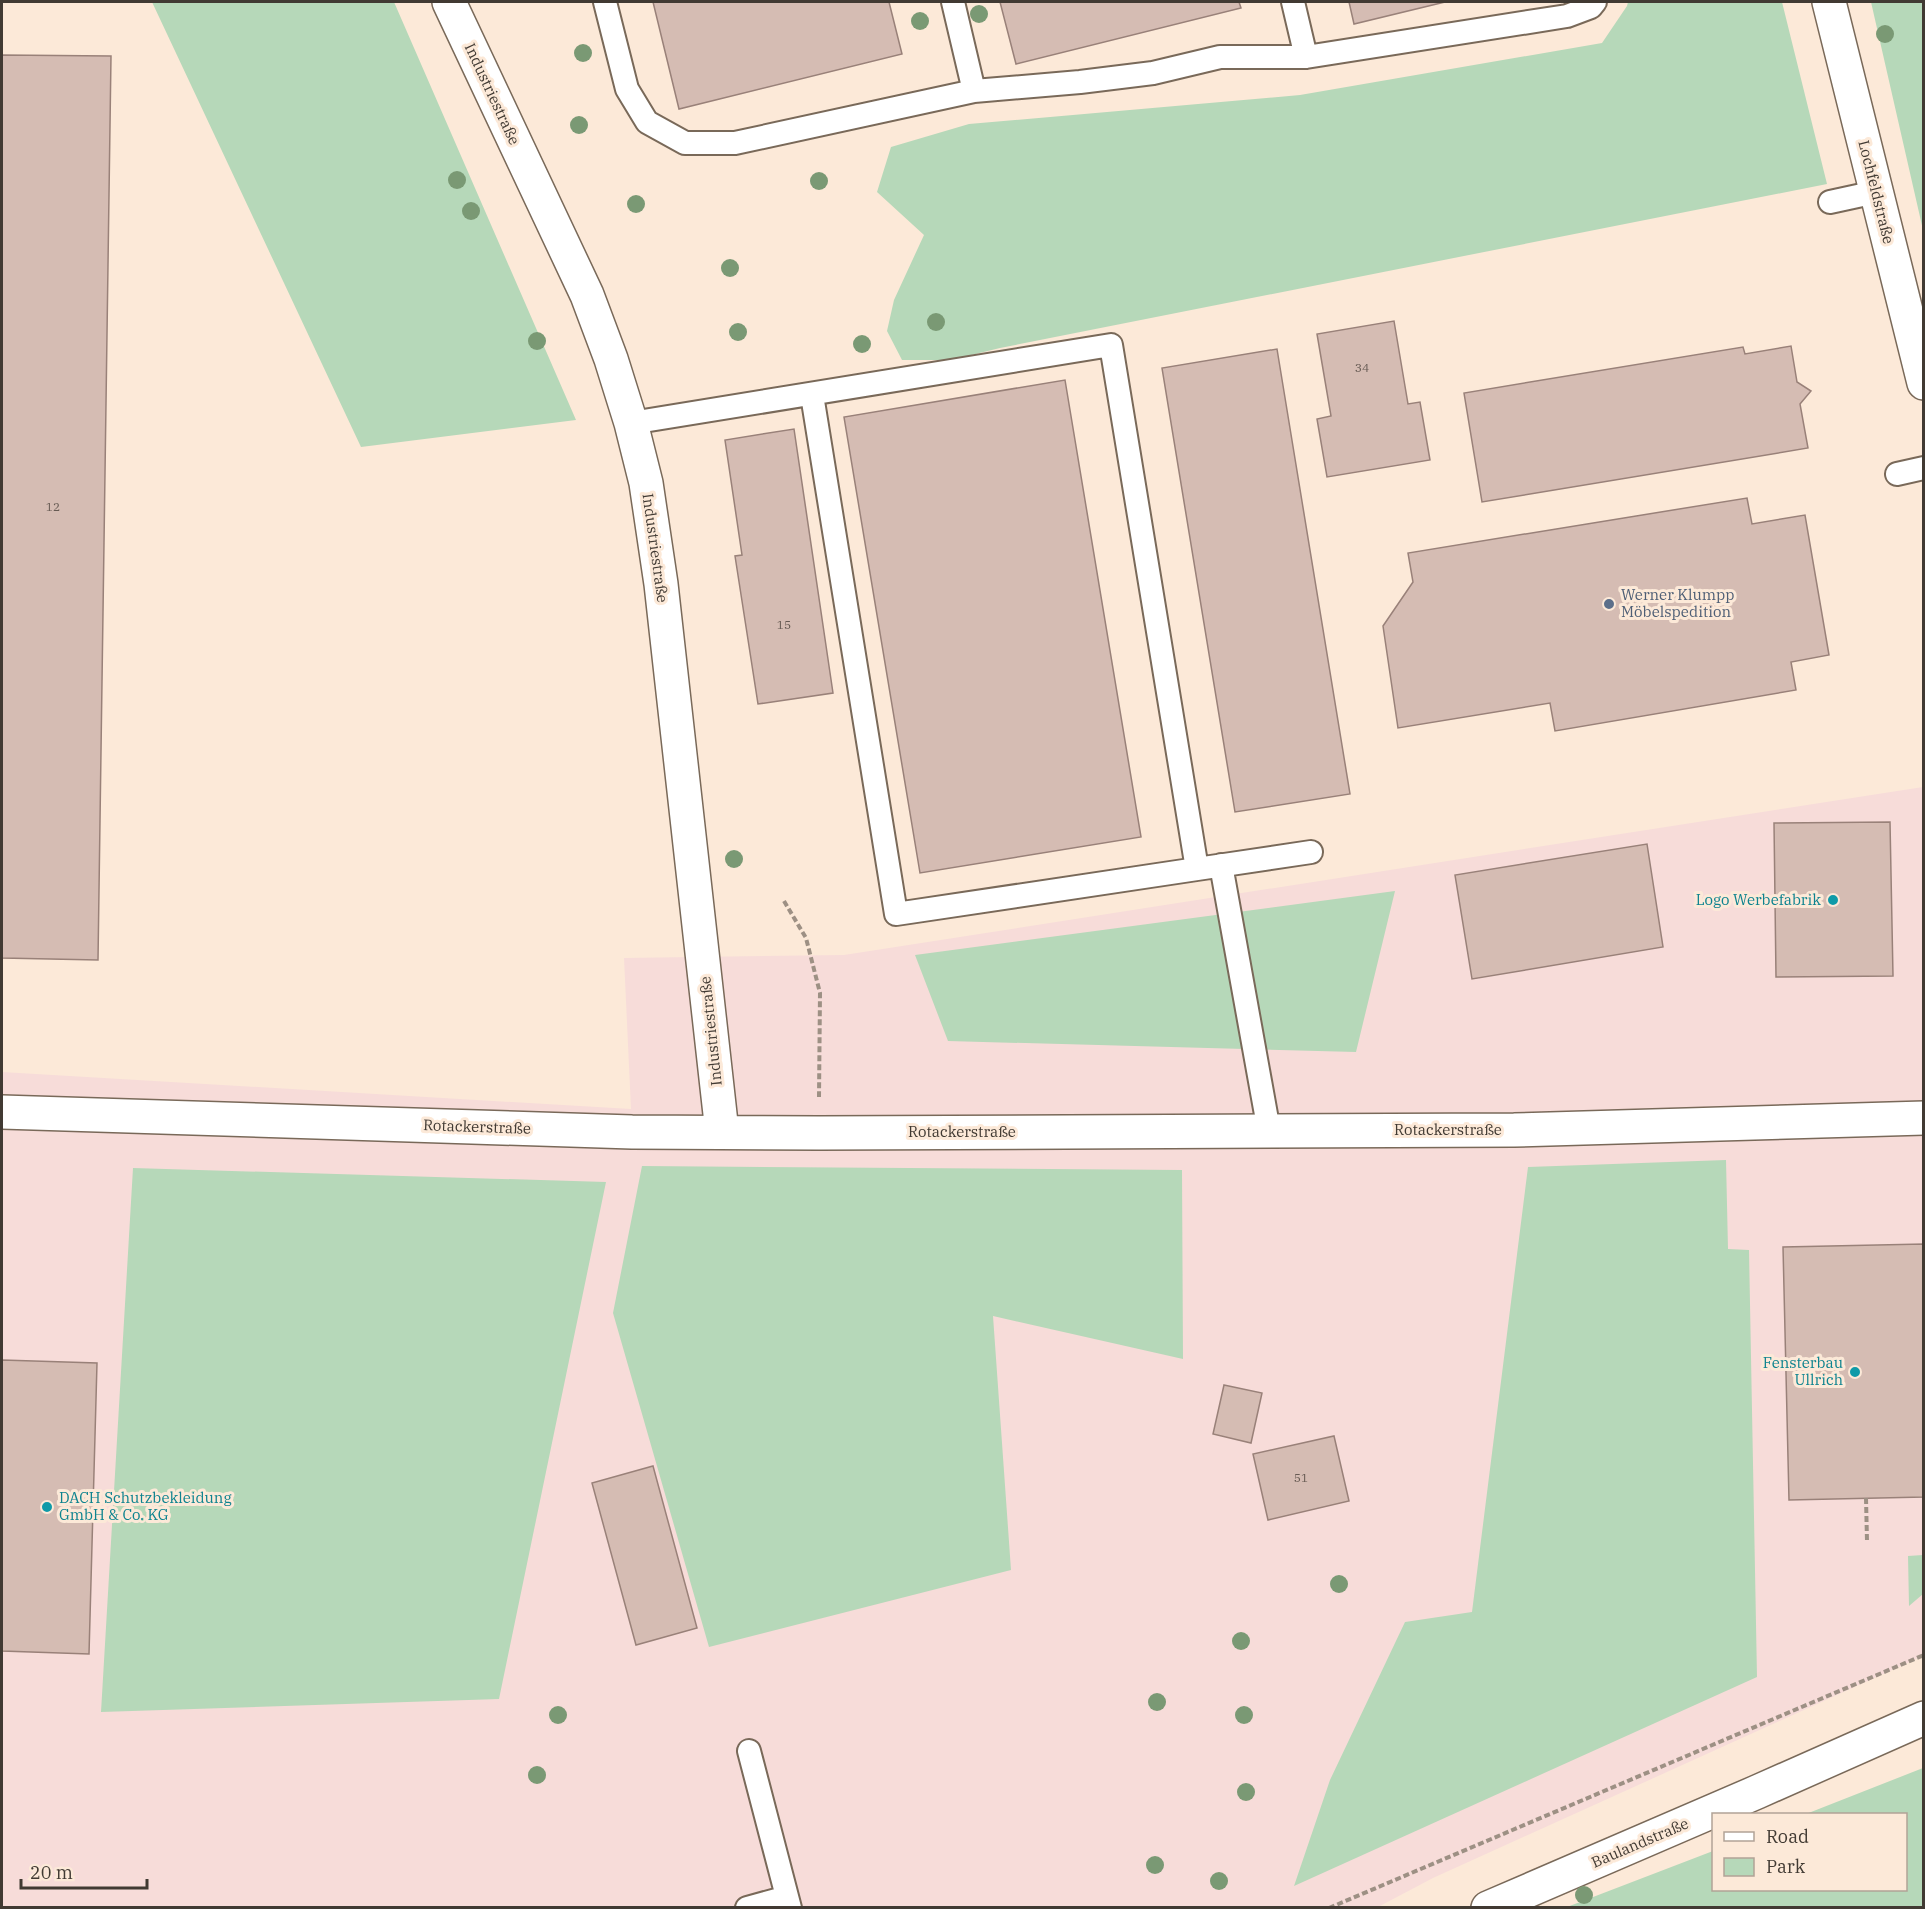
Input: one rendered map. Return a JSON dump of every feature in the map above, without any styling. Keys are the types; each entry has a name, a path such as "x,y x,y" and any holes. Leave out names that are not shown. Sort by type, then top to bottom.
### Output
{"street":[{"name":"Industriestraße","path":"449,2 587,295 611,359 631,423 646,483 661,584 722,1132"},
{"name":"Lochfeldstraße","path":"1829,2 1923,383"},
{"name":"Rotackerstraße","path":"2,1112 632,1132 819,1133 1514,1130 1923,1118"},
{"name":"Baulandstraße","path":"1503,1905 1923,1718"}],"lane":[{"path":"605,2 627,89 647,123 685,143 735,143 974,91 1153,73 1220,57 1306,57 1567,16 1591,7 1594,2"},
{"path":"953,2 974,91"},
{"path":"1293,2 1306,57"},
{"path":"1830,202 1876,192"},
{"path":"631,423 1111,345 1197,869"},
{"path":"812,395 896,914 1311,852"},
{"path":"1897,474 1923,468"},
{"path":"1221,866 1269,1131"},
{"path":"747,1908 789,1902 749,1751"}],"path":[{"path":"784,901 806,939 820,993 819,1133"},
{"path":"1866,1498 1867,1541"},
{"path":"1329,1908 1923,1655"}],"shaded area":[{"path":"1923,787 1923,1656 1433,1878 1378,1907 2,1907 2,1072 631,1109 624,958 844,955"}],"green space":[{"path":"152,2 394,2 576,420 361,447"},
{"path":"1628,2 1782,2 1827,184 1000,348 951,360 902,360 887,331 894,300 924,235 877,192 891,147 969,124 1300,95 1602,43"},
{"path":"1871,2 1923,2 1923,230"},
{"path":"1395,891 1356,1052 948,1041 915,955"},
{"path":"1726,1160 1728,1249 1749,1250 1757,1677 1294,1886 1330,1780 1405,1622 1472,1612 1528,1167"},
{"path":"642,1166 1182,1170 1183,1359 993,1316 1011,1570 709,1647 613,1313"},
{"path":"133,1168 606,1182 499,1699 101,1712"},
{"path":"1923,1555 1923,1594 1909,1606 1908,1556"},
{"path":"1923,1768 1923,1907 1567,1907 1712,1851 1712,1891 1907,1891 1907,1813 1809,1813"}],"building":[{"path":"653,2 889,2 902,54 679,109"},
{"path":"1000,2 1239,2 1241,8 1016,64"},
{"path":"1349,2 1445,2 1354,24"},
{"path":"2,55 111,56 98,960 2,958"},
{"path":"1394,321 1408,404 1420,402 1430,460 1327,477 1317,419 1331,416 1317,334"},
{"path":"1791,346 1797,382 1811,391 1800,404 1808,448 1482,502 1464,393 1743,347 1745,354"},
{"path":"1277,349 1350,794 1235,812 1162,368"},
{"path":"1065,380 1141,837 920,873 844,417"},
{"path":"794,429 833,693 758,704 735,556 742,555 725,440"},
{"name":"Werner Klumpp Möbelspedition","path":"1747,498 1752,524 1805,515 1829,655 1791,662 1796,690 1555,731 1550,703 1398,728 1383,626 1413,582 1408,553"},
{"name":"Logo Werbefabrik","path":"1890,822 1893,976 1776,977 1774,823"},
{"path":"1647,844 1663,947 1472,979 1455,875"},
{"name":"Fensterbau Ullrich","path":"1924,1244 1924,1497 1789,1500 1783,1247"},
{"name":"DACH Schutzbekleidung GmbH & Co. KG","path":"2,1360 97,1363 89,1654 2,1651"},
{"path":"1224,1385 1262,1393 1251,1443 1213,1434"},
{"path":"1334,1436 1349,1501 1268,1520 1253,1454"},
{"path":"653,1466 697,1628 636,1645 592,1483"}],"place":[{"name":"Werner Klumpp Möbelspedition","path":"1609,604"},
{"name":"Logo Werbefabrik","path":"1833,900"},
{"name":"Fensterbau Ullrich","path":"1855,1372"},
{"name":"DACH Schutzbekleidung GmbH & Co. KG","path":"47,1507"}]}
